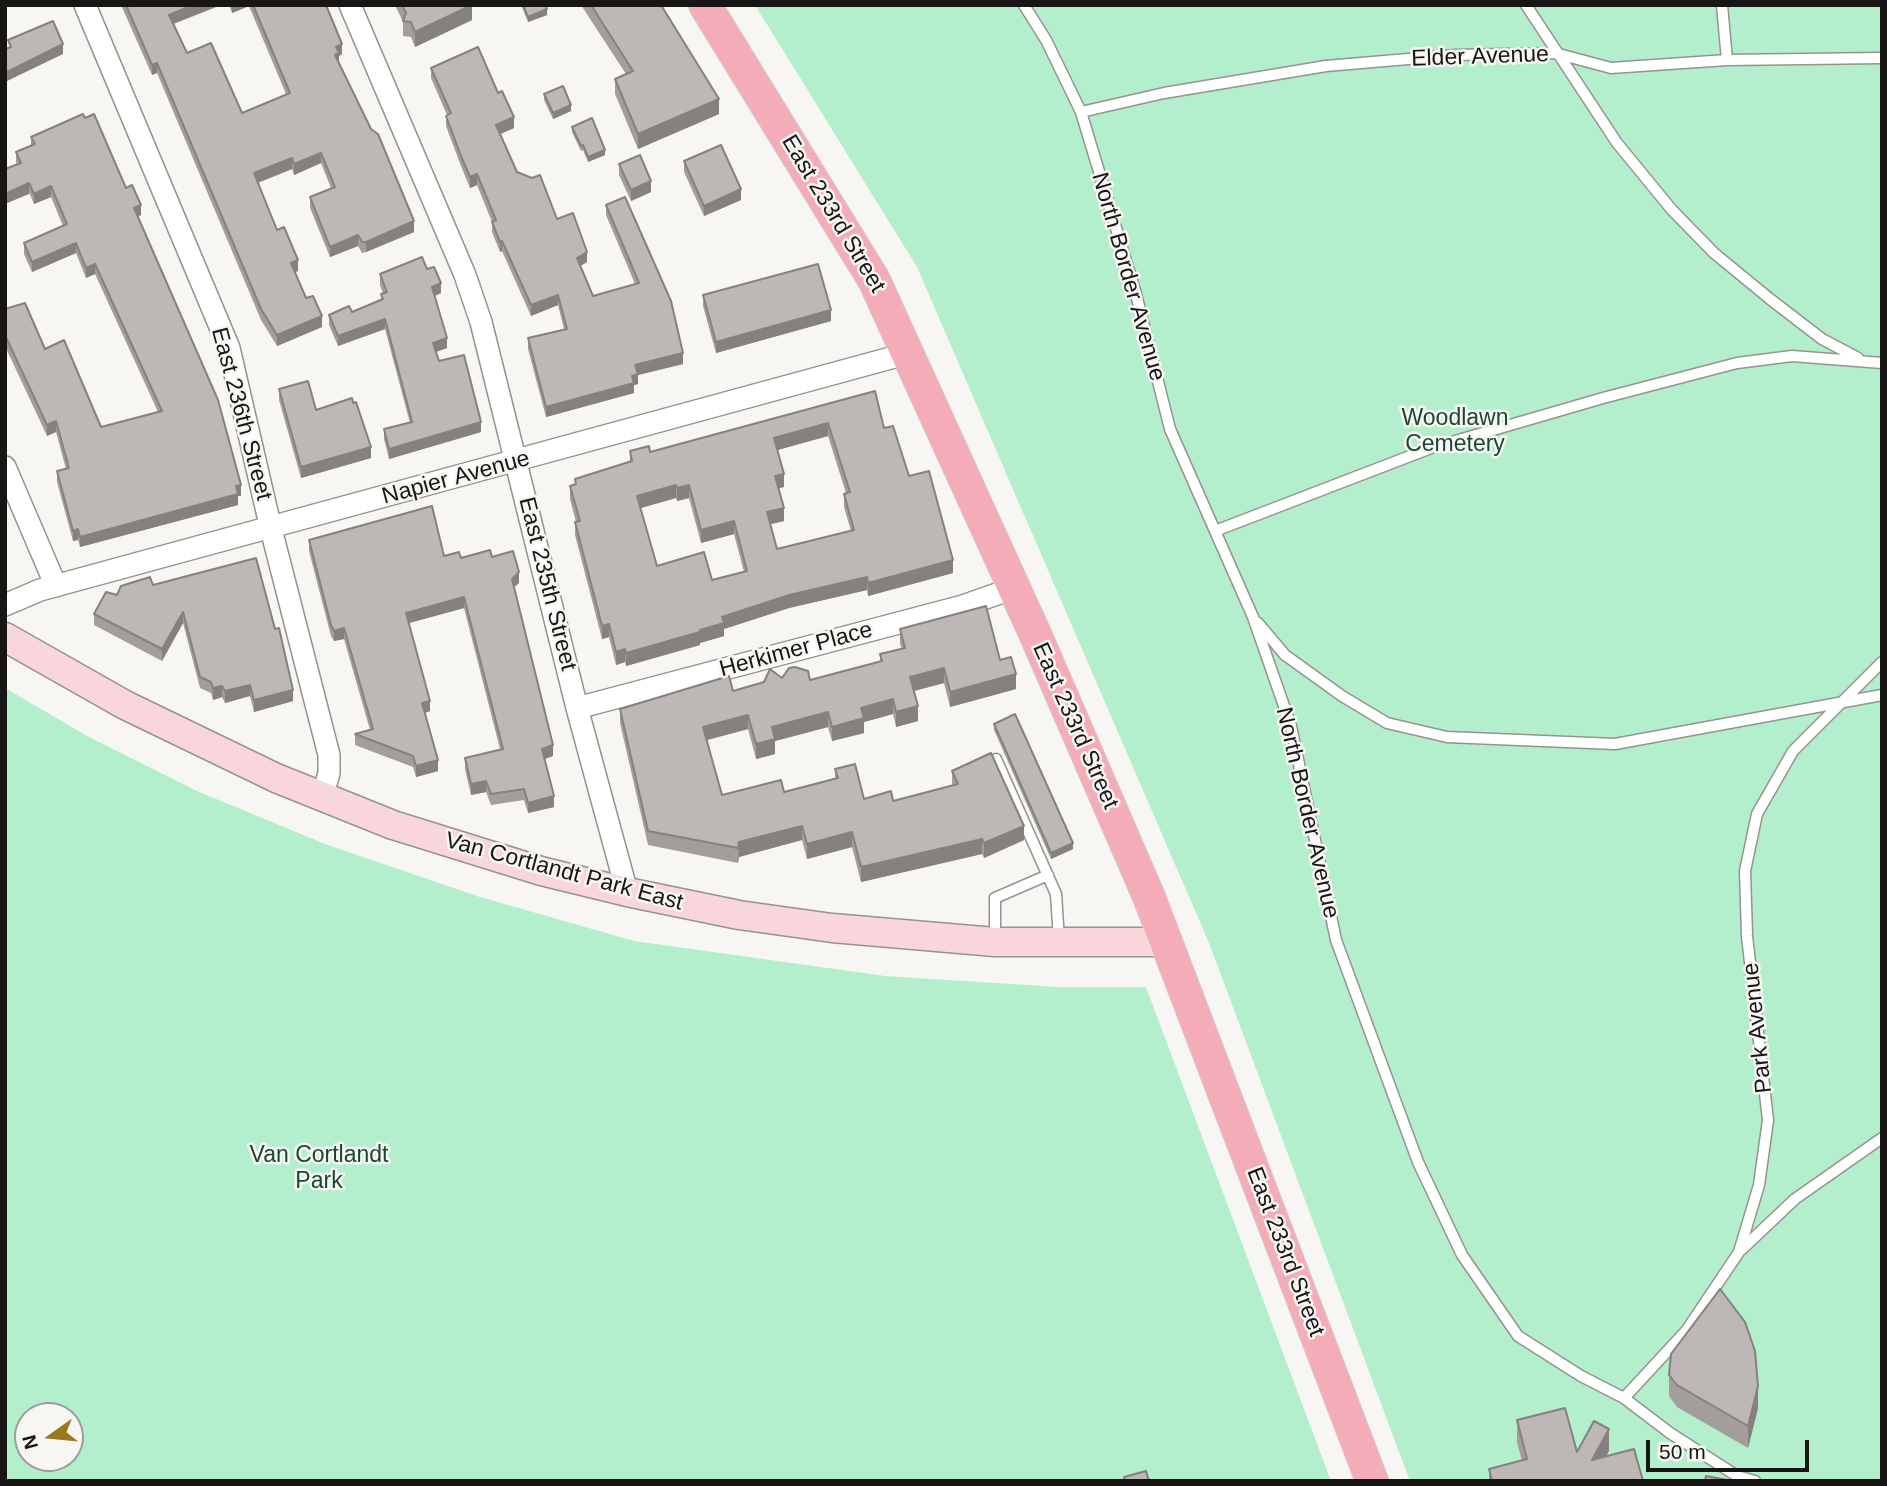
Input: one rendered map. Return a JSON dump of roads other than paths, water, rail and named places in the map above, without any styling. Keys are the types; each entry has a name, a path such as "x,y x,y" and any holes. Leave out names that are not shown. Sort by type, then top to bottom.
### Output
{"main road":[{"name":"East 233rd Street","path":"705,5 865,264 1014,587 1092,763 1166,942 1372,1481"}],"street":[{"name":"East 236th Street","path":"85,5 229,348 328,755 329,773 323,798"},
{"name":"East 235th Street","path":"350,5 469,286 488,346 577,708 627,892"},
{"name":"Napier Avenue","path":"5,605 56,586 908,353"},
{"path":"5,467 56,586"},
{"name":"Herkimer Place","path":"577,708 963,606 1014,587"},
{"name":"Van Cortlandt Park East","path":"5,637 81,682 178,733 323,798 437,839 627,892 786,922 995,942 1166,942"}],"lane":[{"name":"North Border Avenue","path":"1024,5 1046,40 1081,112 1136,294 1170,429 1253,617 1291,726 1336,940 1418,1162 1462,1255 1518,1336 1581,1376 1625,1398 1670,1433 1737,1476 1755,1481"},
{"path":"1526,5 1555,53 1617,143 1672,209 1714,253 1822,339 1861,359"},
{"path":"1722,5 1727,60"},
{"name":"Elder Avenue","path":"1081,112 1164,93 1326,66 1455,55 1555,53 1611,68 1727,60 1882,58"},
{"path":"1215,531 1431,448 1603,398 1737,363 1791,356 1861,359 1882,363"},
{"path":"1253,617 1286,655 1342,696 1387,723 1447,737 1615,744 1842,705 1882,695"},
{"name":"Park Avenue","path":"1625,1398 1686,1331 1739,1252 1759,1185 1768,1120 1747,936 1745,871 1757,814 1793,751 1842,705 1882,662"},
{"path":"996,759 1056,894 1059,943"},
{"path":"995,942 995,898 1048,875"},
{"path":"1739,1252 1795,1199 1882,1138"}],"park label":[{"name":"Woodlawn Cemetery","path":"1455,432"},
{"name":"Van Cortlandt Park","path":"319,1169"}]}
